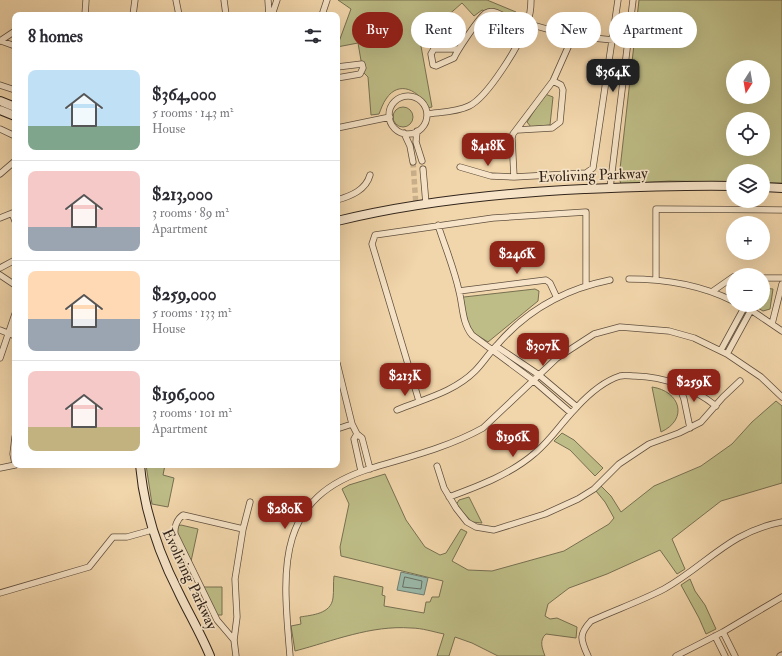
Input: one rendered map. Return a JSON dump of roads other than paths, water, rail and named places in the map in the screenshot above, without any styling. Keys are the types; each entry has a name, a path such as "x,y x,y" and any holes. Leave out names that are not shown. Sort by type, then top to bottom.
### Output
{"street":[{"path":"85,12 86,0"},
{"path":"133,12 135,0"},
{"path":"176,0 178,12"},
{"path":"224,0 226,12"},
{"path":"268,0 270,12"},
{"path":"272,12 277,0"},
{"path":"323,12 327,0"},
{"path":"529,12 531,0"},
{"path":"616,12 618,0"},
{"path":"610,188 633,0"},
{"path":"466,40 474,29"},
{"path":"1,41 12,33"},
{"path":"1,41 12,45"},
{"path":"458,48 454,58 436,66 433,65 431,54 434,49 458,48"},
{"path":"427,114 462,109 470,106 481,98 516,48"},
{"path":"514,177 512,138 553,81 568,48"},
{"path":"460,167 491,176 514,177 586,173 593,168 612,48"},
{"path":"340,66 358,63 362,64 363,68 360,74 340,77"},
{"path":"517,130 552,128 560,122 563,90 561,85 553,81"},
{"path":"0,84 12,89"},
{"path":"404,133 417,131 426,122 427,114 421,101 409,96 400,98 393,104 390,117 393,126 404,133 410,146 413,162"},
{"path":"0,101 12,106"},
{"path":"0,110 12,115"},
{"path":"340,127 390,117"},
{"path":"0,129 12,135"},
{"path":"417,131 416,142 422,162"},
{"path":"0,174 12,163"},
{"path":"423,169 426,204"},
{"path":"340,199 361,190 368,183 370,175"},
{"name":"Evoliving Parkway","path":"340,220 426,204 521,192 688,185 726,186"},
{"path":"770,187 782,188"},
{"path":"656,279 656,209 782,210"},
{"path":"419,401 372,244 375,235 493,218 586,212 586,285"},
{"path":"0,218 12,213"},
{"path":"438,225 459,291 461,307 468,330 492,351 534,382 571,413"},
{"path":"0,268 12,262"},
{"path":"0,276 12,283"},
{"path":"770,278 782,278"},
{"path":"629,279 656,279 714,292 726,298"},
{"path":"459,291 546,280 550,283 557,298"},
{"path":"397,410 447,391 475,371 496,346 521,321 557,298 586,285 610,280"},
{"path":"714,292 726,283"},
{"path":"772,324 782,284"},
{"path":"721,350 741,312"},
{"path":"727,354 750,312"},
{"path":"754,312 782,331"},
{"path":"0,358 12,323"},
{"path":"290,656 286,617 286,577 289,552 297,523 304,511 323,491 339,480 370,468 428,451 471,435 483,428 534,382 539,375 557,358 594,334 620,327 669,331 694,338 727,354 761,377 782,397"},
{"path":"0,330 12,335"},
{"path":"496,346 539,375 577,407"},
{"path":"340,375 352,424 357,434 362,438 370,468"},
{"path":"449,497 488,482 516,467 535,454 577,407 598,388 620,376 664,378 678,383 704,397 716,406"},
{"path":"437,466 449,497 467,522 476,527 494,530 546,514 578,499 597,486 619,464 649,444 690,428 700,422 716,406 723,396 740,381"},
{"path":"678,383 684,399 690,428"},
{"path":"340,428 352,424"},
{"path":"357,434 354,439 361,471"},
{"path":"0,468 12,465"},
{"name":"Evoliving Parkway","path":"140,468 146,509 152,530 178,592 210,656"},
{"path":"236,656 234,640 237,617 235,579 243,529 250,502"},
{"path":"234,640 217,620 198,584 175,534 175,528 180,518 184,515 243,529"},
{"path":"588,656 581,635 583,630 592,620 663,589 692,572 716,552 742,535 764,526 782,522"},
{"path":"0,593 89,567 113,537 127,537 152,530"},
{"path":"676,656 723,632 782,597"},
{"path":"723,632 735,656"},
{"path":"715,636 725,656"}],"water":[{"path":"401,572 428,578 424,595 397,590"}],"tunnel":[{"path":"413,162 416,206"}]}
